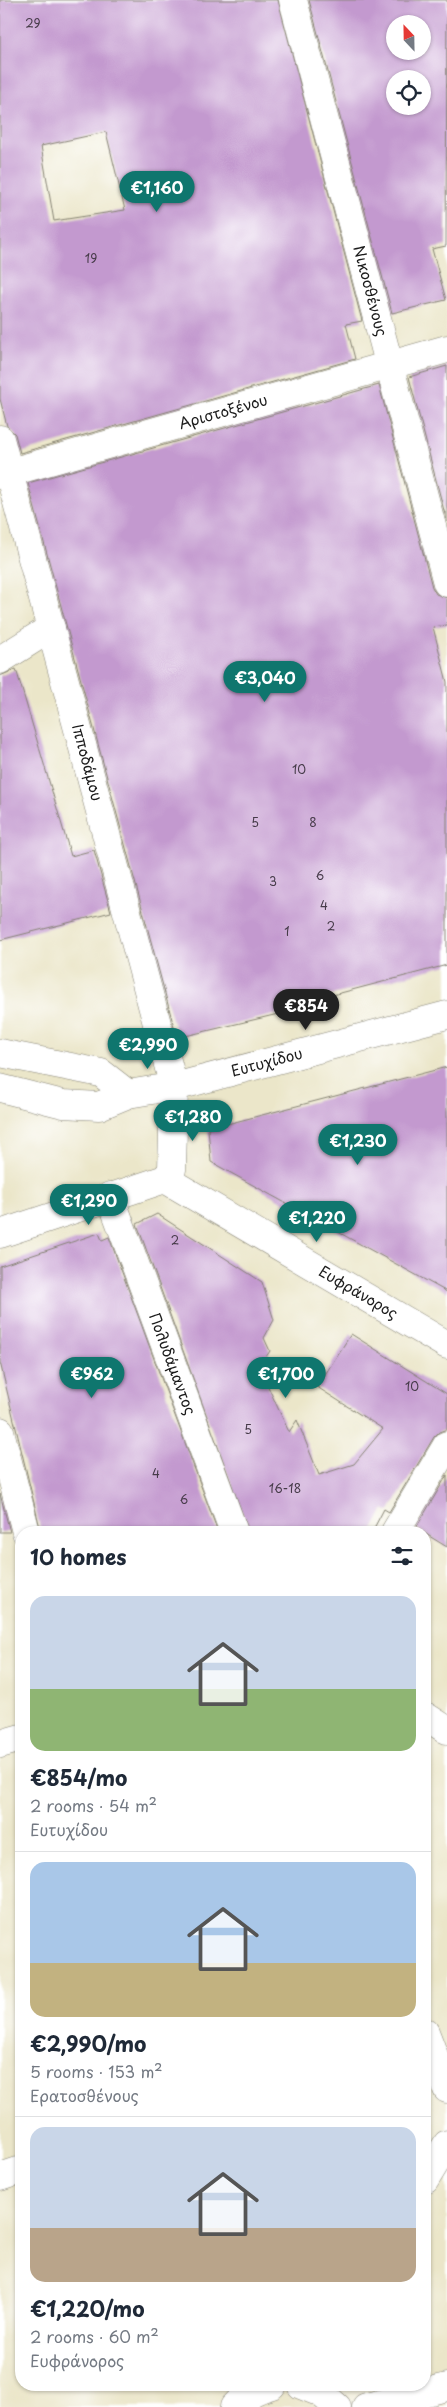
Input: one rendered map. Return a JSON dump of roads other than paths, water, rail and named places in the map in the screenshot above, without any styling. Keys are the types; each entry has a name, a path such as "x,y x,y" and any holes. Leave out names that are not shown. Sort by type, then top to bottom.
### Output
{"street":[{"name":"Νικοσθένους","path":"293,0 447,583"},
{"name":"Αριστοξένου","path":"4,474 447,349"},
{"name":"Ιπποδάμου","path":"0,439 4,474 51,628 174,1087 172,1170 165,1179"},
{"path":"0,660 51,628"},
{"name":"Ευτυχίδου","path":"0,1088 64,1104 99,1106 128,1094 174,1087 447,1015"},
{"path":"0,1053 101,1073 128,1094"},
{"path":"0,1234 165,1179"},
{"name":"Ευφράνορος","path":"165,1179 447,1345"},
{"name":"Πολυδάμαντος","path":"110,1196 232,1526"},
{"path":"0,1431 24,1526"},
{"path":"399,1526 447,1445"},
{"path":"431,1720 447,1730"},
{"path":"0,1744 15,1740"},
{"path":"431,2048 447,2089"},
{"path":"431,2170 447,2144"},
{"path":"0,2177 15,2172"},
{"path":"431,2390 447,2386"},
{"path":"234,2407 241,2399 255,2391"},
{"path":"314,2391 337,2407"},
{"path":"366,2407 428,2391"}]}
